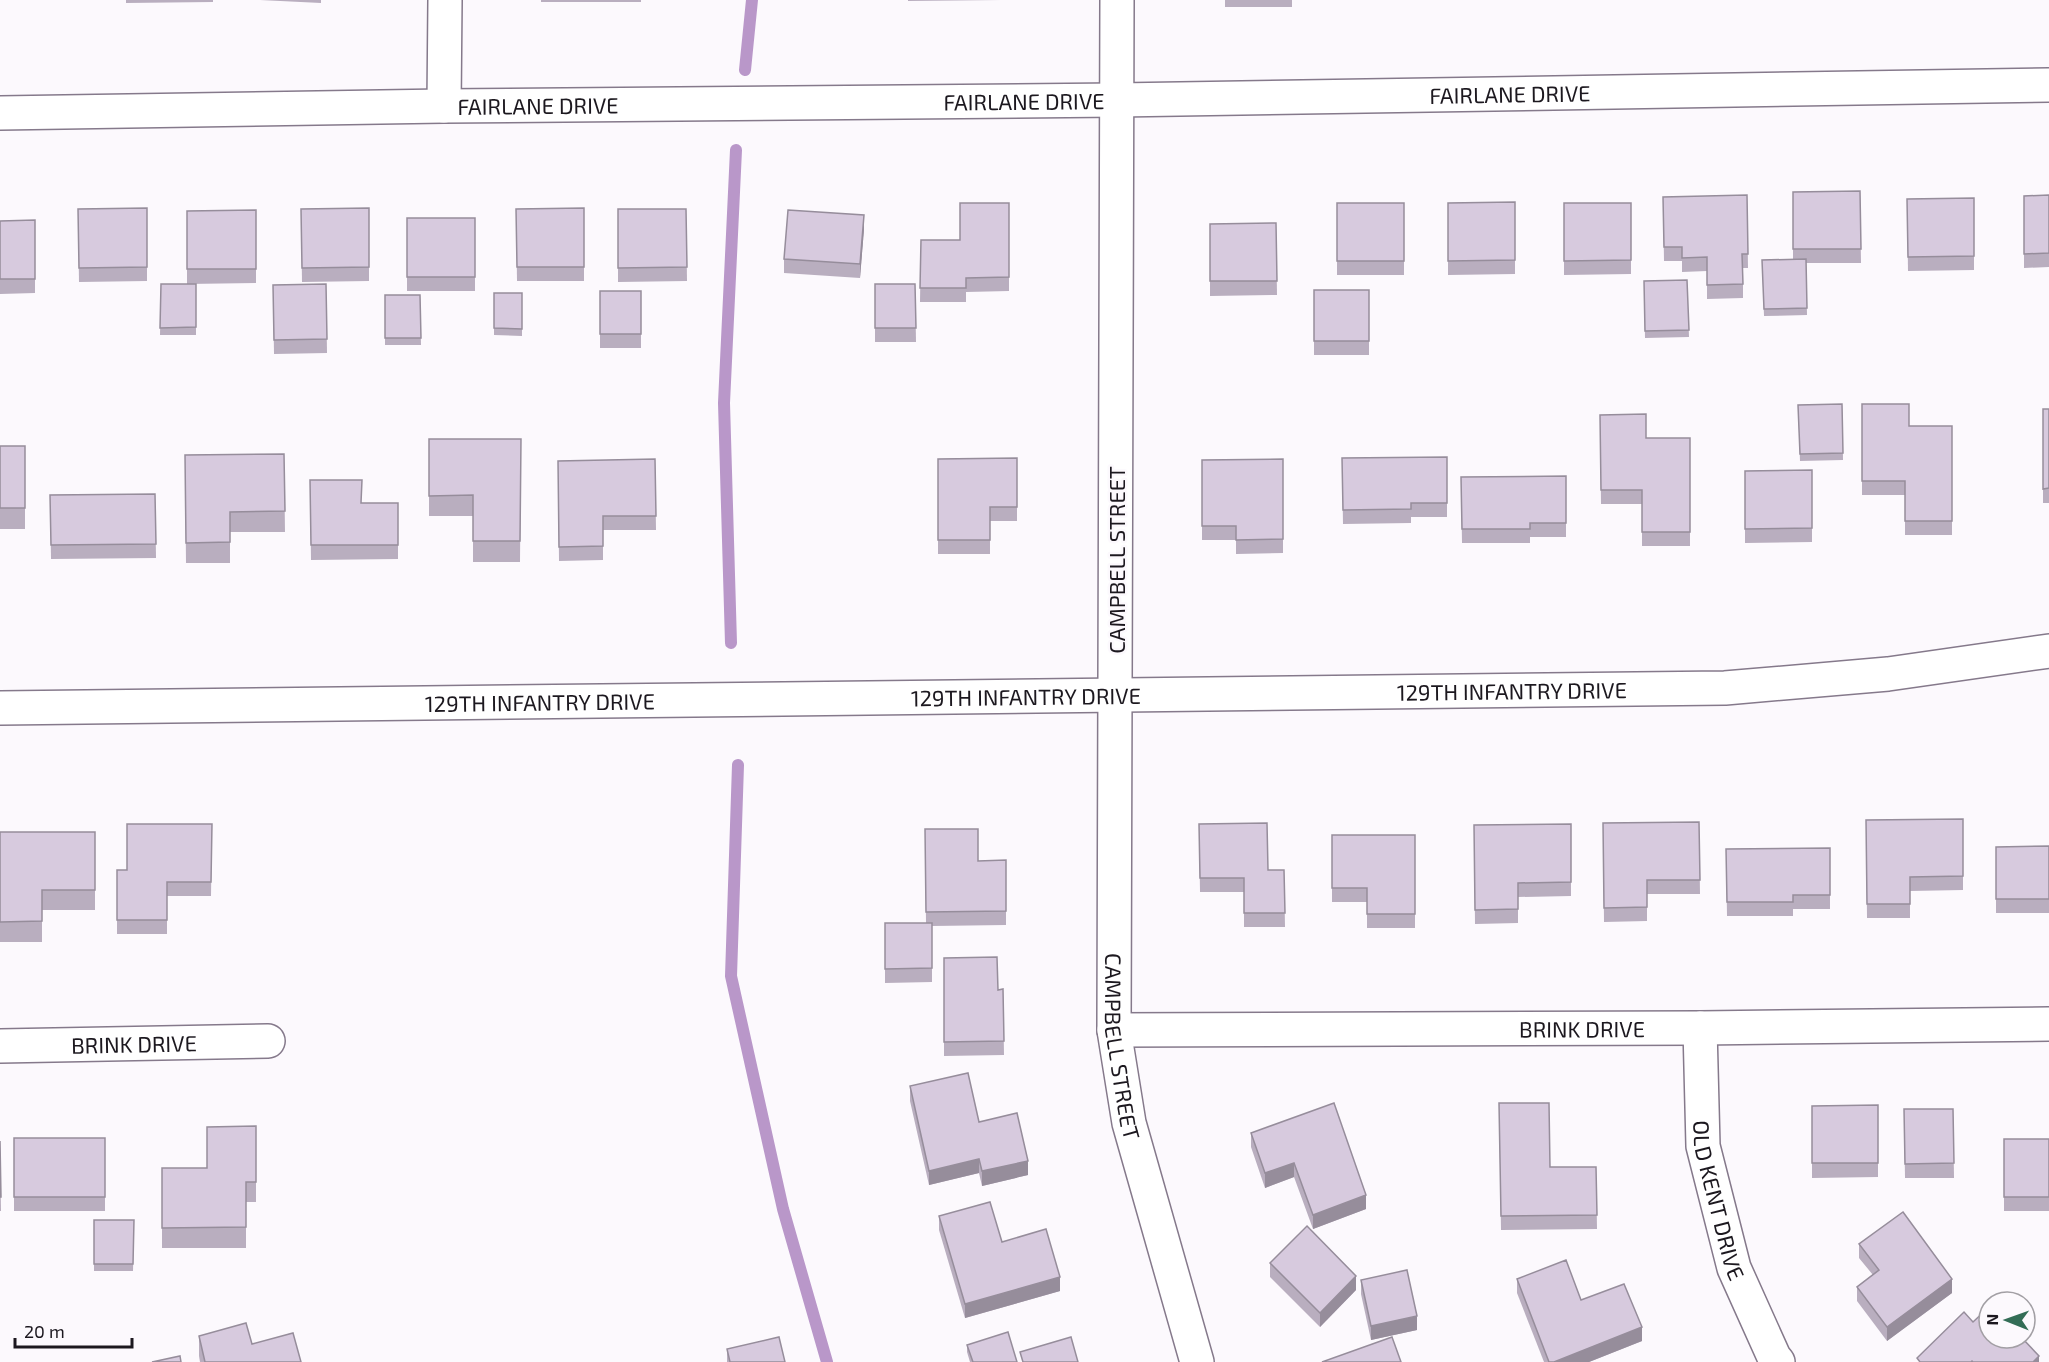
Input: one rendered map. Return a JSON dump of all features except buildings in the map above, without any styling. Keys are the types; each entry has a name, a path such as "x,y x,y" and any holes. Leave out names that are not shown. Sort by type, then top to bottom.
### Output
{"street":[{"path":"444,0 444,106"},
{"name":"CAMPBELL STREET","path":"1117,0 1114,1030 1129,1123 1197,1362"},
{"name":"FAIRLANE DRIVE","path":"0,113 444,106 1118,100 2049,85"},
{"name":"129TH INFANTRY DRIVE","path":"0,708 1725,688 1888,674 2049,651"},
{"name":"BRINK DRIVE","path":"1114,1030 2049,1024"},
{"name":"OLD KENT DRIVE","path":"1701,1028 1703,1146 1734,1268 1778,1362"},
{"name":"BRINK DRIVE","path":"0,1046 268,1041"}],"waterway":[{"path":"745,70 752,0"},
{"path":"731,643 724,403 736,150"},
{"path":"738,765 731,976 783,1209 827,1362"}]}
